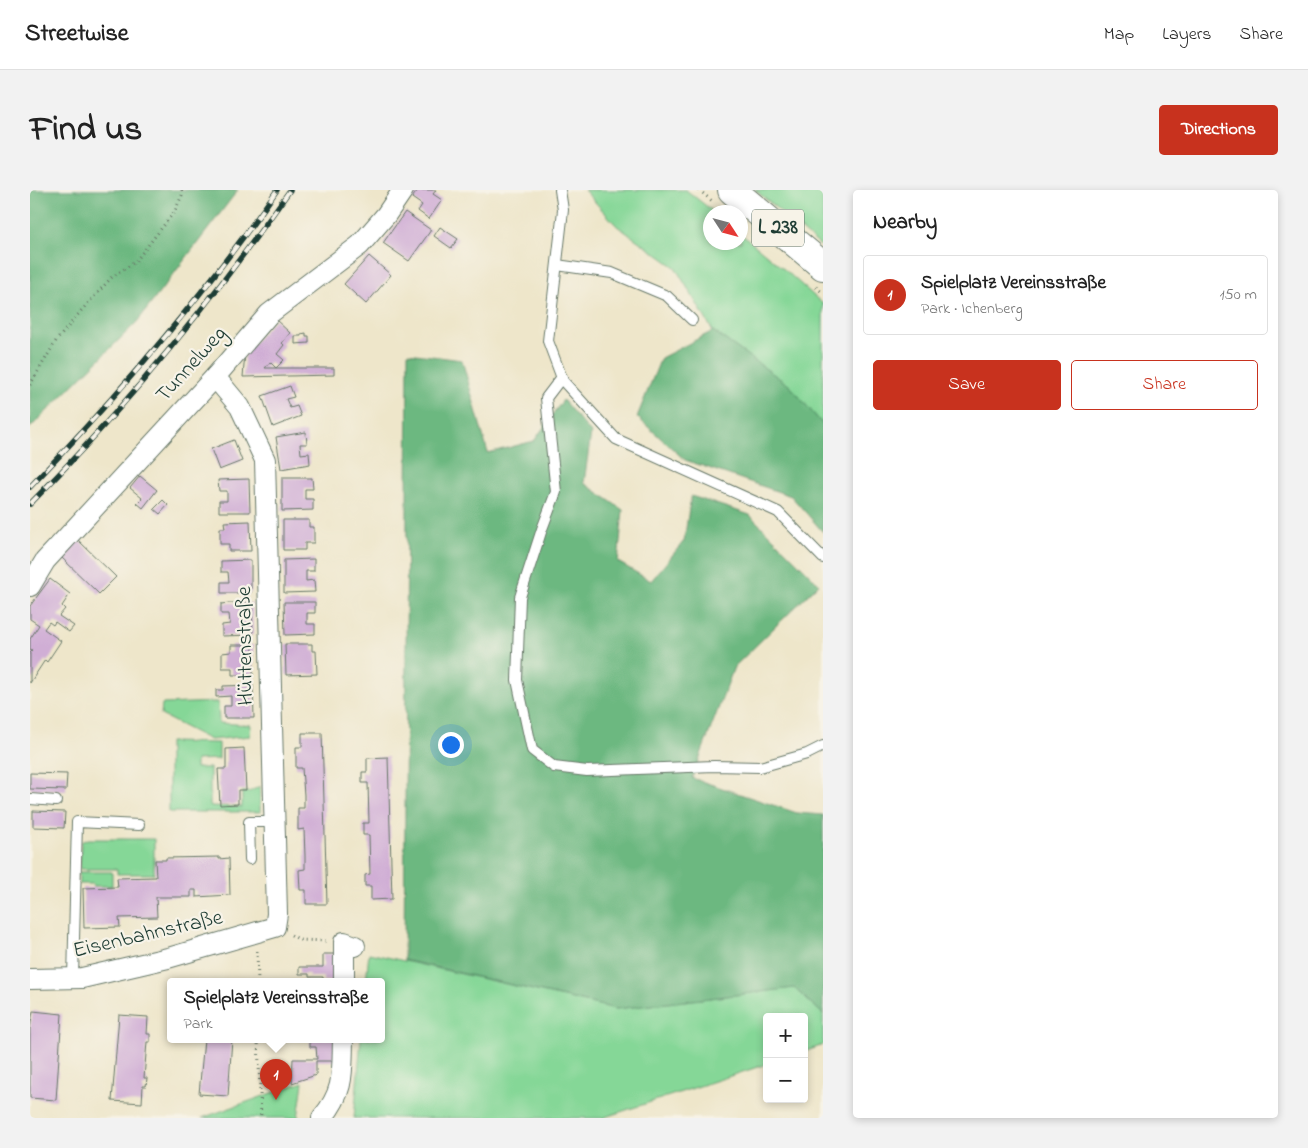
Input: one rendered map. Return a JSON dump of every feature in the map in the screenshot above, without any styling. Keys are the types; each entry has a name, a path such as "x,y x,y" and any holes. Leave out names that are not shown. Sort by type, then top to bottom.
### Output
{"main road":[{"name":"L 238","path":"732,190 823,266"}],"street":[{"name":"Tunnelweg","path":"30,586 45,561 216,377 269,314 360,245 386,215 403,190"},
{"name":"Hüttenstraße","path":"216,377 240,407 265,460 273,822 277,914 266,930"},
{"name":"Eisenbahnstraße","path":"30,979 82,978 168,958 266,930"},
{"path":"344,978 350,944"},
{"path":"322,1118 329,1109 342,1081 343,1043"}],"lane":[{"path":"560,190 563,210 548,341 563,381 616,439 778,512 823,558"},
{"path":"557,265 612,272 667,296 692,320"},
{"path":"562,377 546,398 556,492 520,597 517,680 532,750 554,767 587,771 714,766 760,768 807,754 823,746"},
{"path":"30,799 56,801"},
{"path":"73,978 77,822 139,825"},
{"path":"250,859 249,822 273,822"}],"path":[{"path":"30,385 56,341 81,311 112,277 134,262 176,211 182,190"},
{"path":"258,978 266,930 300,940 350,944"},
{"path":"258,1043 260,1118"}],"green space":[{"path":"30,190 238,190 137,322 30,428"},
{"path":"584,190 686,190 705,205 703,205 703,250 748,250 748,240 823,304 823,425 790,386 713,331 675,267 617,226"},
{"path":"755,190 823,190 823,248"},
{"path":"713,331 790,386 823,425 823,532 791,496 685,460 637,417 661,358"},
{"path":"408,353 462,360 488,453 534,441 563,400 591,433 584,483 623,510 618,562 651,581 684,541 691,496 750,515 819,584 734,667 692,778 797,813 823,815 823,1014 794,988 616,1009 404,960"},
{"path":"218,702 219,723 251,725 250,736 210,740 161,715 162,704"},
{"path":"169,742 219,743 219,759 196,760 196,768 210,768 210,806 242,807 242,792 249,792 260,786 260,812 169,812"},
{"path":"87,839 154,839 154,874 117,874 117,869 80,869 81,842"},
{"path":"79,872 112,872 112,886 79,884"},
{"path":"369,953 616,1009 794,988 823,1014 823,1045 808,1051 808,1013 763,1013 763,1065 602,1118 354,1118 361,1043 385,1043 385,978 366,978"},
{"path":"303,1082 298,1118 202,1118"}],"building":[{"path":"418,190 436,190 433,194 442,200 429,219 418,211 422,205 412,198"},
{"path":"405,212 431,230 409,261 383,243"},
{"path":"440,227 458,239 451,248 434,236"},
{"path":"369,256 391,275 366,304 344,284"},
{"path":"275,319 290,333 282,343 284,345 277,354 284,360 276,368 334,368 334,375 243,377 245,353","holes":["270,362 276,368 265,368"]},
{"path":"306,333 306,336 309,336 309,343 295,344 295,336 301,336 301,334"},
{"path":"290,386 294,397 286,399 290,408 297,406 301,416 273,427 262,396"},
{"path":"306,432 307,444 300,444 301,454 309,453 310,464 281,469 276,437"},
{"path":"234,440 242,461 219,470 211,449"},
{"path":"140,476 157,490 143,508 137,503 142,498 130,488"},
{"path":"282,478 312,478 313,489 305,489 305,499 313,499 313,510 282,511"},
{"path":"249,479 250,512 219,512 219,501 227,501 227,491 219,491 218,480"},
{"path":"163,500 168,505 160,514 154,509"},
{"path":"283,520 309,520 309,527 314,527 314,543 305,543 305,550 283,550"},
{"path":"250,521 251,551 229,551 229,544 220,544 220,528 225,528 224,522"},
{"path":"76,538 116,577 99,594 59,555"},
{"path":"314,559 314,571 306,571 306,581 314,580 315,592 284,593 284,560"},
{"path":"251,560 251,593 221,593 221,582 229,582 228,572 221,572 221,561"},
{"path":"50,579 70,594 62,606 65,609 59,616 74,626 69,632 55,622 53,625 49,622 44,629 61,641 47,662 45,660 30,683 30,653 32,651 30,650 30,639 39,625 30,619 30,606"},
{"path":"284,602 315,602 315,613 307,613 307,624 315,624 315,634 285,635"},
{"path":"252,603 253,635 222,636 222,625 230,624 229,614 221,614 221,604"},
{"path":"285,644 312,644 312,651 316,651 317,674 286,675"},
{"path":"231,645 253,645 253,675 232,675 232,668 222,668 222,653 231,652"},
{"path":"253,685 254,718 224,718 224,706 231,706 231,696 216,697 216,690 223,690 223,686"},
{"path":"302,733 322,733 327,904 306,904 306,890 300,890 299,870 305,869 305,856 304,829 298,830 298,808 304,808 304,795 302,768 296,768 296,747 302,747"},
{"path":"244,748 246,790 238,790 238,804 220,805 218,769 226,769 226,749"},
{"path":"388,757 392,899 371,900 371,886 365,886 365,875 370,874 369,835 363,835 363,823 369,823 368,783 362,783 362,772 367,772 367,758"},
{"path":"30,773 67,774 66,790 30,789"},
{"path":"33,811 65,812 64,828 33,827"},
{"path":"219,857 219,859 229,858 230,895 196,897 196,890 191,890 191,897 156,897 157,917 119,918 120,927 84,928 83,888 118,887 117,878 156,877 155,860"},
{"path":"323,954 337,954 337,978 309,977 309,974 299,974 299,967 323,967"},
{"path":"33,1011 62,1014 56,1100 30,1098 30,1029"},
{"path":"119,1015 148,1017 147,1034 150,1034 150,1042 147,1042 144,1078 147,1078 146,1086 143,1086 142,1103 112,1101"},
{"path":"204,1043 232,1043 228,1096 199,1094"},
{"path":"310,1043 337,1043 337,1061 316,1061 316,1075 292,1083 293,1059 317,1059 316,1047 310,1047"}],"railway":[{"path":"30,487 160,343 220,268 277,190"},
{"path":"30,504 100,430 167,352 199,313 290,190"}],"place":[{"name":"Spielplatz Vereinsstraße","path":"276,1100"}]}
